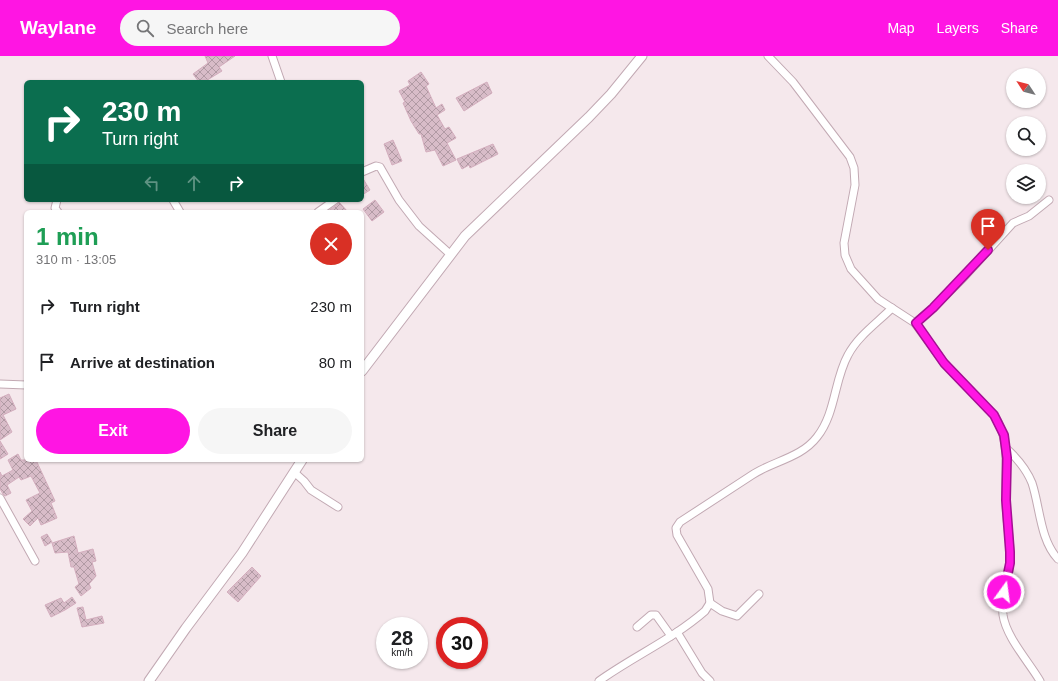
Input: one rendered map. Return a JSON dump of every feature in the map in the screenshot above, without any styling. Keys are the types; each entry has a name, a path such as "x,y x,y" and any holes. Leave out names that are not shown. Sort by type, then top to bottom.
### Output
{"street":[{"path":"272,56 281,80"},
{"path":"364,368 465,236 589,117 611,94 642,56"},
{"path":"768,56 793,82 850,157 855,185 844,242 845,254 852,269 878,299 916,323 944,363 994,415 1004,435 1006,448 1006,500 1010,563 1004,592 1003,616 1011,638 1040,681"},
{"path":"364,171 376,166 380,168 399,200 419,226 450,254"},
{"path":"916,323 964,277 1013,223 1029,216 1049,200"},
{"path":"321,210 332,202"},
{"path":"599,681 624,663 659,645 705,611 710,603 708,589 677,535 676,528 680,522 752,474 790,458 803,450 817,438 825,424 848,354 860,339 892,308"},
{"path":"0,384 24,385"},
{"path":"1006,448 1018,459 1032,483 1049,545 1058,559"},
{"path":"149,681 186,628 242,553 299,462"},
{"path":"294,472 311,490 338,507"},
{"path":"0,498 35,561"},
{"path":"710,603 722,611 737,616 759,594"},
{"path":"637,627 651,615 656,615 674,634 702,673 710,681"}],"building":[{"path":"205,56 235,56 219,67 222,71 207,80 198,80 193,74 208,63"},
{"path":"421,72 429,84 426,86 436,108 442,104 445,110 437,115 445,129 449,127 456,138 447,143 456,160 443,166 435,150 426,152 421,134 419,134 411,121 403,103 405,102 399,91 410,85 408,81"},
{"path":"487,82 492,93 464,111 456,98"},
{"path":"393,140 402,161 392,165 384,144"},
{"path":"493,144 498,154 470,168 469,165 462,169 457,159"},
{"path":"364,180 370,190 364,194"},
{"path":"375,200 384,212 372,221 363,209"},
{"path":"339,202 346,210 330,210"},
{"path":"9,394 16,409 3,415 12,432 0,440 0,398"},
{"path":"0,441 8,454 0,459"},
{"path":"18,454 24,462 37,462 55,501 51,503 57,518 41,525 38,518 30,526 23,519 32,511 26,500 40,493 31,476 21,480 19,477 7,485 11,493 5,496 3,494 0,489 0,472 2,476 13,470 8,460"},
{"path":"47,534 52,542 45,546 41,537"},
{"path":"74,536 78,553 93,549 96,561 92,562 96,576 89,584 91,588 81,596 75,587 79,584 74,567 71,567 68,552 55,553 52,543"},
{"path":"252,567 261,576 238,602 227,592"},
{"path":"72,597 76,603 51,617 45,605 61,598 64,603"},
{"path":"83,607 86,620 102,616 104,623 82,627 77,608"}],"route":[{"path":"988,250 964,277 916,323 944,363 994,415 1004,435 1007,458 1005,476 1010,563 1004,592"}]}
